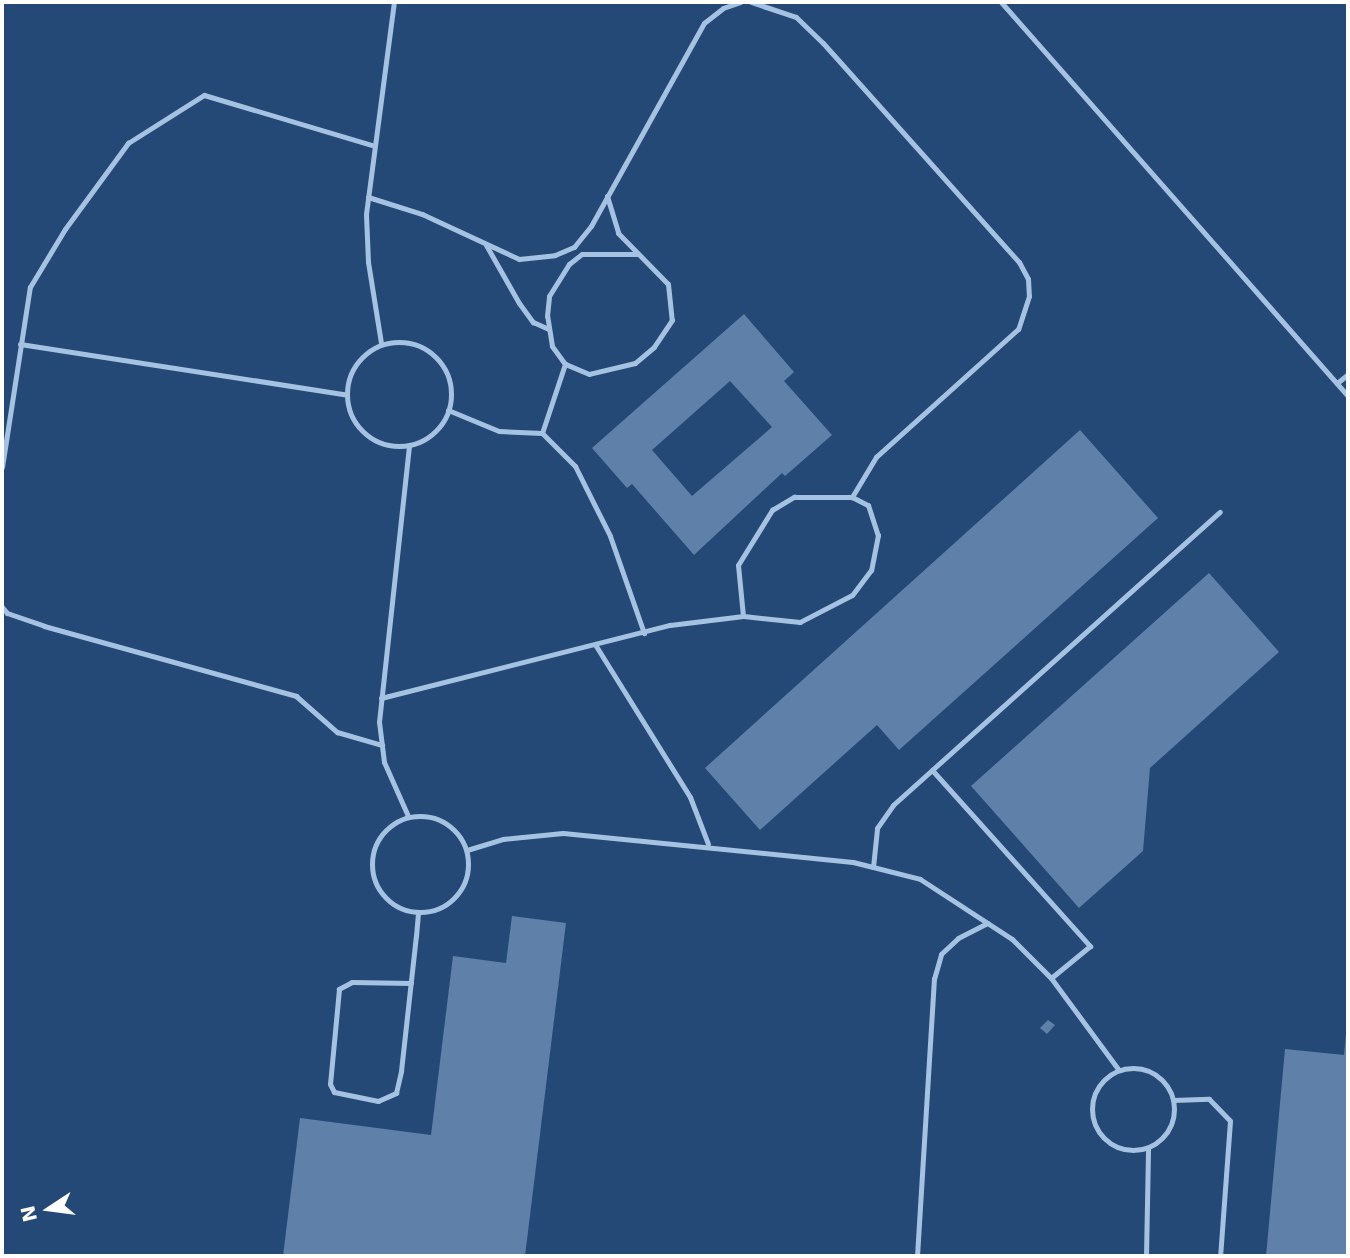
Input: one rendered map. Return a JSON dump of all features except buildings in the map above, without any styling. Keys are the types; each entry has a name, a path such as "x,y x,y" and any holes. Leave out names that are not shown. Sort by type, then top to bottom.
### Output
{"lane":[{"path":"382,343 368,262 369,197 394,2"},
{"path":"369,197 422,214 519,259 569,249 591,226 704,23 723,8 740,2"},
{"path":"751,2 796,17 1018,262 1028,279 1025,317 1018,330 876,457 852,497"},
{"path":"1001,2 1348,396"},
{"path":"2,467 30,287 65,229 128,143 204,95 375,146"},
{"path":"607,196 618,233 668,284 672,320 654,346 635,363 589,374 565,364 552,346 549,296 575,259 599,253 636,254"},
{"path":"486,245 519,303 533,321 549,329"},
{"path":"569,249 575,259"},
{"path":"409,342 431,350 446,378 448,410 427,441 409,446 392,446 364,432 353,422 344,394 362,356 382,343 409,342"},
{"path":"20,344 344,394"},
{"path":"542,433 565,364"},
{"path":"1337,383 1348,374"},
{"path":"448,410 499,431 542,433 575,466 610,536 644,632"},
{"path":"408,816 384,762 381,698 409,446"},
{"path":"381,698 644,632 720,616 800,622 852,594 871,570 878,535 867,505 852,497 794,497 772,510 738,565 743,616"},
{"path":"873,867 877,828 893,805 1220,512"},
{"path":"2,607 7,613 44,626 296,696 337,732 382,745"},
{"path":"596,646 690,797 708,844"},
{"path":"932,770 1090,946 1051,978"},
{"path":"430,815 449,823 467,850 466,874 458,891 441,910 418,914 392,904 375,883 373,856 386,831 408,816 430,815"},
{"path":"467,850 503,839 564,833 708,844 873,867 920,879 1012,939 1051,978 1118,1069"},
{"path":"411,983 352,982 339,989 330,1084 334,1092 378,1101 396,1093 411,983 418,914"},
{"path":"917,1256 934,979 941,954 958,938 987,923"},
{"path":"1144,1068 1156,1074 1173,1100 1168,1132 1148,1147 1135,1150 1110,1144 1094,1123 1093,1098 1107,1076 1118,1069 1144,1068"},
{"path":"1173,1100 1209,1100 1230,1121 1220,1256"},
{"path":"1146,1256 1148,1147"}]}
